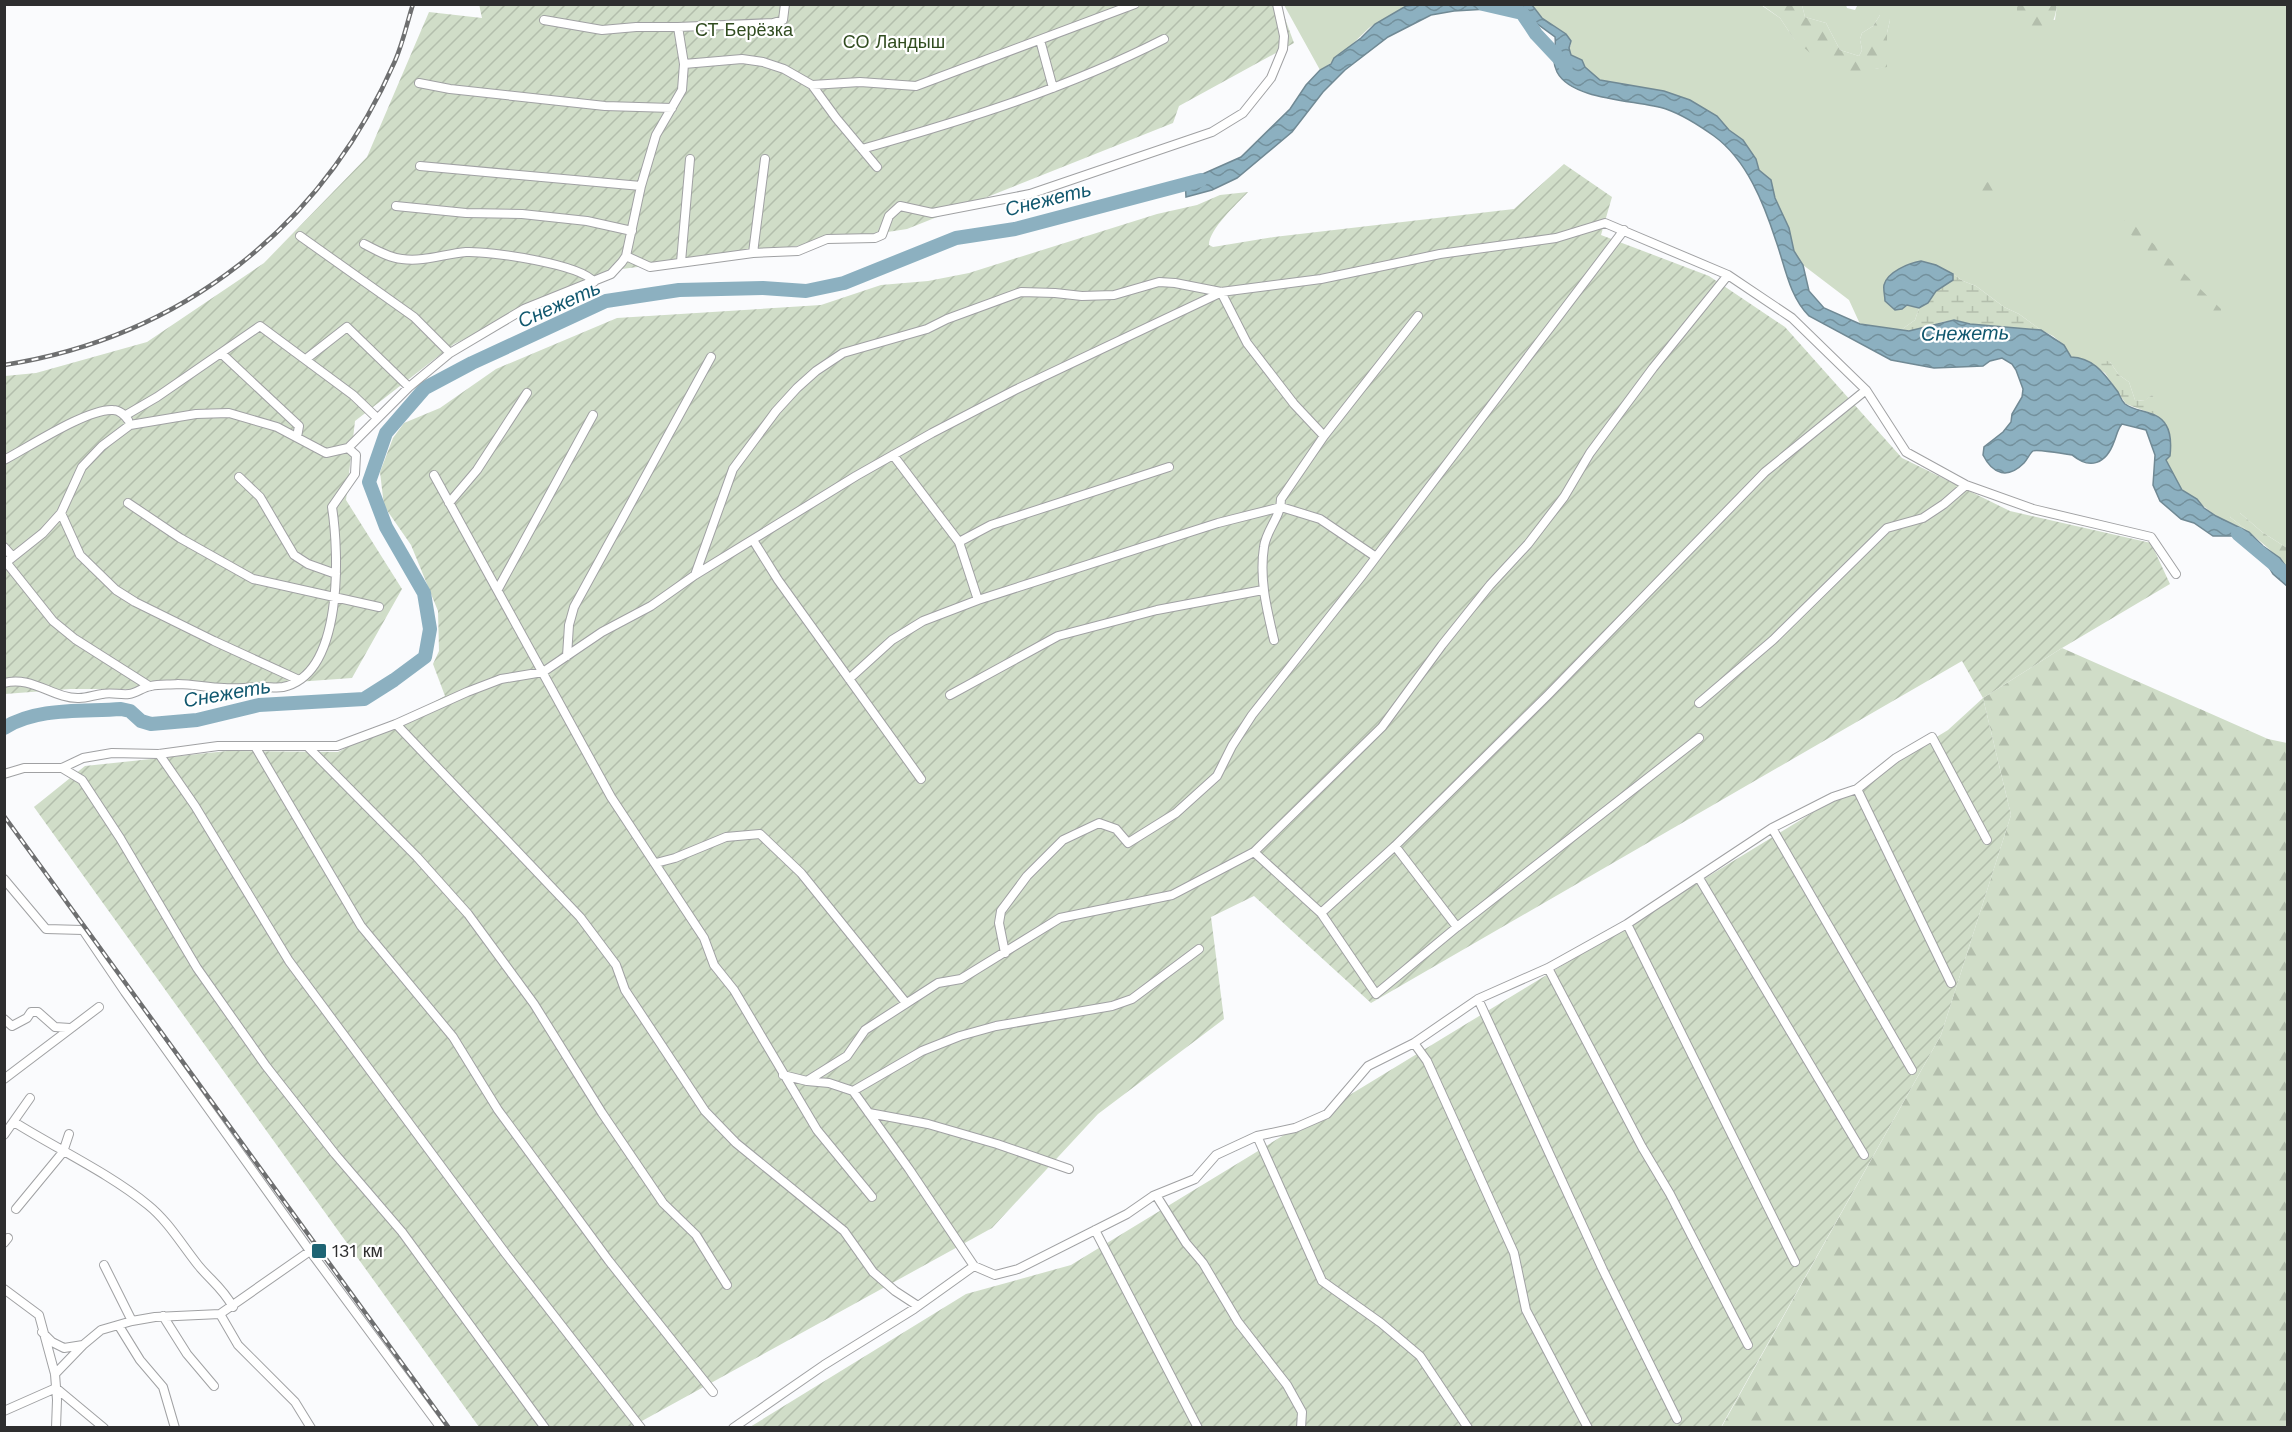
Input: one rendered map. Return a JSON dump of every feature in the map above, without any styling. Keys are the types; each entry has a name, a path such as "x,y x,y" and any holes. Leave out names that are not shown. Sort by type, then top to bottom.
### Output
{"street":[{"path":"544,20 602,30 773,23 783,20 784,4"},
{"path":"812,85 860,82 916,86 1135,4"},
{"path":"626,256 650,267 753,253 798,252 827,239 875,238 882,235 890,216 900,206 932,213 1030,194 1212,132 1243,113 1272,78 1283,49 1284,36 1277,4"},
{"path":"8,561 43,533 61,513 82,467 102,446 130,425 196,414 229,413 254,419 297,437 326,453 348,448 409,387 450,353 524,309 611,274 626,256 641,186 656,135 682,90 684,64 678,27"},
{"path":"1040,39 1053,88"},
{"path":"862,149 968,119 1127,58 1164,39"},
{"path":"684,64 742,59 764,62 784,69 812,85 877,167"},
{"path":"419,83 450,89 605,106 672,108"},
{"path":"681,262 690,159"},
{"path":"753,253 765,159"},
{"path":"420,166 641,186"},
{"path":"396,206 466,213 522,214 576,220 632,231"},
{"path":"4,774 24,768 62,768 83,758 112,753 159,754 218,746 309,748 337,746 396,724 501,678 543,672 602,632 651,606 695,574 893,455 1015,390 1221,292 1321,279 1440,254 1556,238 1605,223 1728,275 1792,318 1866,390 1906,452 1966,484 2033,509 2151,537 2176,574"},
{"path":"1005,953 999,924 1001,911 1027,876 1062,840 1099,823 1116,830 1128,843 1176,813 1217,776 1232,746 1252,715 1376,557 1624,230"},
{"path":"300,236 414,316 450,353"},
{"path":"364,244 400,259 417,260 475,252 501,257 515,256 571,269 590,277 594,282"},
{"path":"807,1081 847,1056 865,1030 938,983 961,980 1060,918 1172,895 1254,852 1382,727 1442,645 1490,585 1528,544 1564,497 1590,453 1653,368 1728,275"},
{"path":"695,574 733,469 776,411 797,388 816,371 843,353 927,329 947,319 1021,292 1055,292 1082,296 1114,295 1159,282 1221,292"},
{"path":"1221,292 1247,343 1294,404 1324,436"},
{"path":"1274,640 1263,590 1263,546 1281,507 1281,499 1324,436 1418,316"},
{"path":"126,416 260,326 353,395 377,418"},
{"path":"306,359 347,327 409,387"},
{"path":"221,353 299,426 297,437"},
{"path":"567,656 569,625 574,607 711,357"},
{"path":"1321,913 1395,846 1548,695 1765,472 1866,390"},
{"path":"449,503 477,470 527,393"},
{"path":"4,460 84,417 98,412 115,410 126,416 130,425"},
{"path":"498,589 592,416"},
{"path":"4,683 20,681 59,695 79,698 104,693 130,694 149,686 202,684 222,688 283,687 300,680 312,667 326,642 335,598 336,534 332,507 355,474 356,455 348,448"},
{"path":"893,455 959,542 978,600"},
{"path":"959,542 991,525 1169,467"},
{"path":"434,475 611,797 704,938 714,965 734,990 817,1130 872,1197"},
{"path":"239,477 260,497 294,555 308,564 336,574"},
{"path":"1699,703 1773,640 1887,528 1923,518 1944,504 1966,484"},
{"path":"128,504 180,538 253,579 379,607"},
{"path":"849,679 892,640 923,621 978,600 1218,522 1281,507 1320,519 1376,557"},
{"path":"61,513 80,555 116,590 135,603 300,680"},
{"path":"753,540 778,580 921,779"},
{"path":"4,547 8,561 53,621 75,639 149,686"},
{"path":"950,695 1058,636 1156,610 1263,590"},
{"path":"396,724 580,917 616,965 625,990 705,1111 736,1143 844,1231 873,1272 895,1291 918,1306"},
{"path":"783,1075 829,1083 853,1091 974,1266 995,1275 1018,1269 1127,1214 1156,1195 1195,1179 1216,1155 1257,1136 1295,1128 1327,1114 1368,1066 1414,1043 1478,999 1548,968 1627,924 1772,828 1833,797 1857,789 1896,758 1932,737 1987,840"},
{"path":"1254,852 1321,913 1376,994 1457,927 1699,738"},
{"path":"256,748 361,926 453,1037 498,1110 609,1261 713,1392"},
{"path":"309,748 417,857 468,915 534,1004 602,1113 663,1203 696,1235 727,1285"},
{"path":"159,754 195,806 290,961 506,1254 641,1428"},
{"path":"62,768 82,780 120,838 197,968 267,1066 335,1154 402,1232 545,1428"},
{"path":"1857,789 1950,983"},
{"path":"1772,828 1912,1070"},
{"path":"656,863 675,858 726,837 760,834 801,873 906,1004"},
{"path":"1395,846 1457,927"},
{"path":"1699,878 1864,1155"},
{"path":"4,879 46,929 83,930 310,1251 441,1428"},
{"path":"1627,924 1795,1262"},
{"path":"853,1091 922,1051 960,1036 996,1026 1112,1006 1132,999 1199,949"},
{"path":"1548,968 1642,1147 1670,1194 1748,1345"},
{"path":"1478,999 1603,1270 1677,1419"},
{"path":"4,1079 99,1007"},
{"path":"4,1019 12,1026 21,1023 32,1012 38,1012 55,1027 70,1028"},
{"path":"1414,1043 1427,1061 1514,1253 1526,1310 1588,1428"},
{"path":"4,1136 30,1098"},
{"path":"869,1113 938,1127 997,1144 1069,1169"},
{"path":"14,1122 108,1177 149,1205 178,1236 199,1266 224,1291 233,1307"},
{"path":"16,1209 63,1152 69,1134"},
{"path":"1257,1136 1322,1281 1381,1323 1420,1356 1468,1428"},
{"path":"1156,1195 1186,1243 1203,1263 1238,1322 1287,1385 1302,1412 1301,1428"},
{"path":"1095,1230 1198,1428"},
{"path":"55,1374 101,1330 132,1321 163,1316 220,1314 310,1251"},
{"path":"104,1265 132,1321"},
{"path":"733,1428 824,1365 918,1306 974,1266"},
{"path":"4,1289 39,1315 55,1374 56,1428"},
{"path":"220,1314 238,1345 295,1402 310,1428"},
{"path":"163,1316 187,1354 214,1386"},
{"path":"119,1326 140,1360 163,1387 175,1428"},
{"path":"42,1332 52,1342 64,1348 83,1345"},
{"path":"4,1411 56,1388"},
{"path":"56,1388 104,1428"}],"green space":[{"path":"479,4 1280,5 1294,43 1179,106 1173,123 907,229 771,250 614,270 454,344 355,421 346,500 402,589 352,678 200,689 70,689 5,694 5,376 36,373 147,342 264,263 367,157 429,12 482,18"},
{"path":"1858,4 2017,5 2017,12 2055,20 2057,5 2287,5 2287,548 2262,532 2240,513 2230,517 2249,532 2216,516 2178,486 2166,463 2168,436 2166,425 2152,395 2145,401 2135,400 2129,382 2119,375 2110,362 2071,358 2064,345 2053,336 2004,307 1976,286 1953,274 1907,305 1919,308 1915,320 1901,330 1860,324 1849,300 1803,265 1794,251 1789,228 1775,198 1771,181 1759,170 1756,159 1743,140 1729,130 1717,116 1664,91 1600,80 1571,55 1569,48 1571,45 1566,34 1542,18 1532,5 1761,5 1780,18 1794,39 1875,69 1887,66 1887,33 1890,20 1880,15 1873,26 1862,33 1860,39 1862,50 1859,56 1840,50 1826,23 1805,17 1802,5 1846,5 1847,8 1855,10"},
{"path":"1284,5 1414,5 1372,26 1320,70"},
{"path":"1762,5 1802,5 1805,17 1826,23 1840,50 1859,56 1862,50 1860,39 1862,33 1873,26 1880,15 1887,14 1890,20 1887,33 1887,67 1875,69 1860,80 1809,52 1794,39 1780,18"},
{"path":"2017,5 2057,5 2051,24 2035,36 2029,34 2017,12"},
{"path":"1564,164 1612,197 1601,235 1709,276 1785,327 1902,458 2010,511 2151,543 2170,584 1983,698 1962,661 1371,1003 1254,896 1211,917 1224,1019 1098,1114 992,1228 631,1427 479,1427 34,807 85,766 227,751 338,752 445,696 433,664 439,651 438,611 411,545 384,506 380,472 393,438 404,423 440,408 496,369 617,318 821,305 881,285 928,281 969,273 1157,214 1197,205 1220,195 1248,192 1224,217 1214,232 1209,245 1213,247 1274,237 1514,209"},
{"path":"2010,176 2014,177 2003,190 1992,197 1976,202 1981,195 1978,192 1981,184"},
{"path":"2125,220 2133,224 2221,309 2221,317 2216,320 2204,304 2125,229 2123,224"},
{"path":"1953,274 1976,286 2041,330 1970,324 1954,320 1916,331 1901,330 1915,320 1919,308 1928,303 1936,291 1952,280"},
{"path":"2087,361 2110,362 2119,375 2129,382 2135,400 2144,401 2152,395 2163,411 2166,425 2156,415 2126,404 2105,373"},
{"path":"2234,512 2240,513 2262,532 2287,548 2287,568 2268,548 2230,517"},
{"path":"2062,648 2268,739 2287,743 2287,1427 1721,1428 1941,1035 2011,815 1983,698"},
{"path":"1983,698 2011,815 1941,1035 1721,1427 750,1427 966,1294 1071,1265 1948,730"}],"water":[{"path":"1532,5 1542,18 1566,34 1571,41 1569,48 1571,55 1582,60 1585,67 1600,80 1664,91 1690,100 1717,116 1729,130 1743,140 1756,159 1759,170 1771,180 1775,198 1789,228 1794,251 1803,265 1809,291 1824,308 1860,324 1909,331 1954,320 1970,324 2041,330 2064,345 2071,357 2087,360 2099,368 2125,404 2153,414 2162,420 2170,436 2170,456 2166,460 2182,490 2197,499 2204,508 2216,516 2249,532 2280,558 2287,568 2287,586 2273,574 2257,547 2234,536 2213,536 2194,523 2181,519 2160,501 2153,485 2155,455 2146,430 2122,424 2111,449 2102,460 2097,462 2085,462 2072,455 2033,451 2018,468 2007,473 1996,471 1983,455 1984,447 2003,432 2011,422 2012,414 2022,397 2023,389 2012,364 2002,358 1990,361 1983,366 1934,368 1891,360 1809,316 1792,290 1760,198 1745,170 1726,146 1703,128 1672,111 1607,98 1576,89 1565,82 1557,72 1554,58 1555,37 1529,18 1505,8 1454,11 1431,15 1388,37 1345,70 1323,92 1292,132 1237,178 1212,190 1186,197 1185,179 1196,177 1241,157 1290,109 1306,85 1320,70 1331,64 1334,58 1361,38 1375,24 1406,6"},
{"path":"1921,261 1936,265 1953,274 1953,280 1936,291 1928,303 1919,308 1907,305 1895,310 1885,301 1886,280 1899,269"}],"waterway":[{"name":"Снежеть","path":"1483,4 1522,13 1536,34 1566,66"},
{"name":"Снежеть","path":"4,728 17,721 46,714 121,709 130,711 141,721 151,724 197,720 259,705 364,699 394,680 425,657 430,629 424,593 386,527 369,482 386,433 425,388 472,363 606,301 679,290 763,288 806,291 844,283 956,238 1015,229 1201,180"},
{"name":"Снежеть","path":"2238,534 2288,576"}],"railway":[{"path":"4,365 69,351 130,329 187,300 240,264 287,222 329,174 365,120 395,61 413,4"},
{"path":"4,816 449,1428"}],"place":[{"name":"131 км","path":"319,1251"}],"park label":[{"name":"СТ Берёзка","path":"744,30"},
{"name":"СО Ландыш","path":"894,42"}]}
